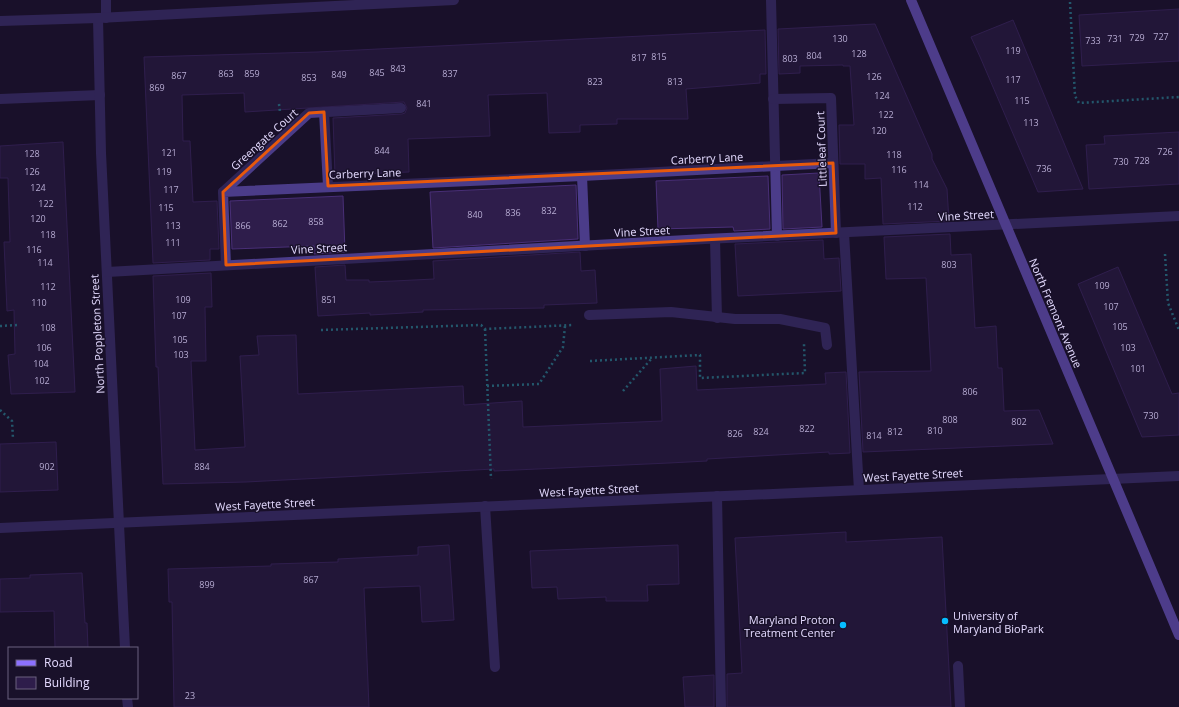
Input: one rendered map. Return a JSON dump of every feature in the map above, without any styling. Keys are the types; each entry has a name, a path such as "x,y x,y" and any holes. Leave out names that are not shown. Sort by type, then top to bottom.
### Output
{"main road":[{"name":"North Fremont Avenue","path":"911,0 1179,636"}],"street":[{"name":"North Poppleton Street","path":"106,0 102,18 100,95 106,272 125,647"},
{"path":"0,21 102,18 327,3 454,0"},
{"path":"771,0 777,236"},
{"path":"0,100 100,95"},
{"name":"Littleleaf Court","path":"773,99 831,98 833,164 840,233 858,490"},
{"name":"Greengate Court","path":"223,192 309,113 401,108"},
{"path":"324,112 328,186"},
{"name":"Carberry Lane","path":"223,192 833,164"},
{"path":"582,176 585,246"},
{"path":"223,192 226,265"},
{"name":"Vine Street","path":"106,272 715,239 1179,216"},
{"path":"715,239 717,318"},
{"path":"589,315 671,312 703,314 717,318 780,319 825,328 827,346"},
{"name":"West Fayette Street","path":"0,528 1179,476"},
{"path":"717,496 721,707"},
{"path":"485,506 495,667"},
{"path":"958,666 960,707"}],"path":[{"path":"1070,2 1075,96 1079,103 1179,97"},
{"path":"1166,254 1168,303 1179,330"},
{"path":"0,326 18,325"},
{"path":"321,330 481,325 485,329 491,479"},
{"path":"485,329 578,325"},
{"path":"488,386 540,384 563,347 566,326"},
{"path":"590,360 700,355 700,378 805,373 804,337"},
{"path":"623,391 652,358"},
{"path":"0,410 12,421 14,439"}],"highlighted area":[{"path":"324,112 328,186 833,163 836,233 226,265 223,192 309,113"}],"building":[{"path":"1179,9 1179,61 1082,66 1079,15"},
{"path":"1013,20 1083,189 1038,192 971,37"},
{"path":"875,24 932,154 932,159 947,189 949,221 883,224 881,178 865,179 865,164 840,164 839,125 854,125 850,66 800,66 800,73 779,74 778,29"},
{"path":"765,30 766,74 760,74 760,83 686,89 688,119 617,119 617,124 580,125 580,132 549,133 547,93 488,95 490,136 408,139 409,172 335,175 333,118 402,114 405,113 407,108 404,102 245,112 244,93 182,95 183,141 190,141 193,202 217,201 219,249 210,249 210,260 153,263 144,57 317,52"},
{"path":"1179,132 1179,184 1089,189 1086,145 1105,144 1104,136"},
{"path":"63,142 75,392 11,394 8,355 15,354 14,310 7,311 4,242 10,242 8,178 0,178 0,146"},
{"path":"819,173 822,227 783,229 782,175"},
{"path":"768,176 770,229 734,231 733,227 658,229 656,181"},
{"path":"576,185 578,239 433,248 430,192"},
{"path":"343,196 345,252 314,254 314,246 232,249 230,201"},
{"path":"950,234 951,255 971,254 975,328 996,326 998,368 1002,368 1004,411 1039,410 1053,444 863,452 859,372 931,371 926,278 886,279 884,237"},
{"path":"823,240 824,259 839,258 841,291 738,296 735,244"},
{"path":"580,252 581,271 595,270 597,303 544,305 544,308 423,310 423,312 318,316 315,267 345,265 346,280 369,280 369,282 434,279 433,261"},
{"path":"1118,267 1172,394 1179,393 1179,435 1142,437 1078,284"},
{"path":"211,273 212,307 205,307 206,361 191,361 195,450 245,447 240,356 259,355 257,336 296,335 298,394 463,386 464,405 522,401 523,427 662,421 660,369 696,366 697,390 826,384 825,373 846,372 850,453 829,454 829,452 707,459 707,461 669,463 494,471 494,469 246,482 163,484 158,367 156,367 153,276"},
{"path":"56,442 58,490 0,492 0,444"},
{"name":"Maryland Proton Treatment Center","path":"846,532 846,542 942,537 951,707 727,707 727,674 742,673 735,538"},
{"path":"449,545 454,620 422,622 420,586 364,588 369,707 174,707 172,602 169,602 168,569 271,566 271,564 338,562 338,559 418,555 418,547"},
{"path":"678,545 679,584 647,585 648,601 606,601 606,597 558,599 557,587 532,588 530,551"},
{"path":"82,573 88,647 55,647 54,611 0,612 0,579 30,578 30,575"},
{"path":"714,675 714,707 685,707 683,677"}],"place":[{"name":"University of Maryland BioPark","path":"945,621"},
{"name":"Maryland Proton Treatment Center","path":"843,625"}]}
